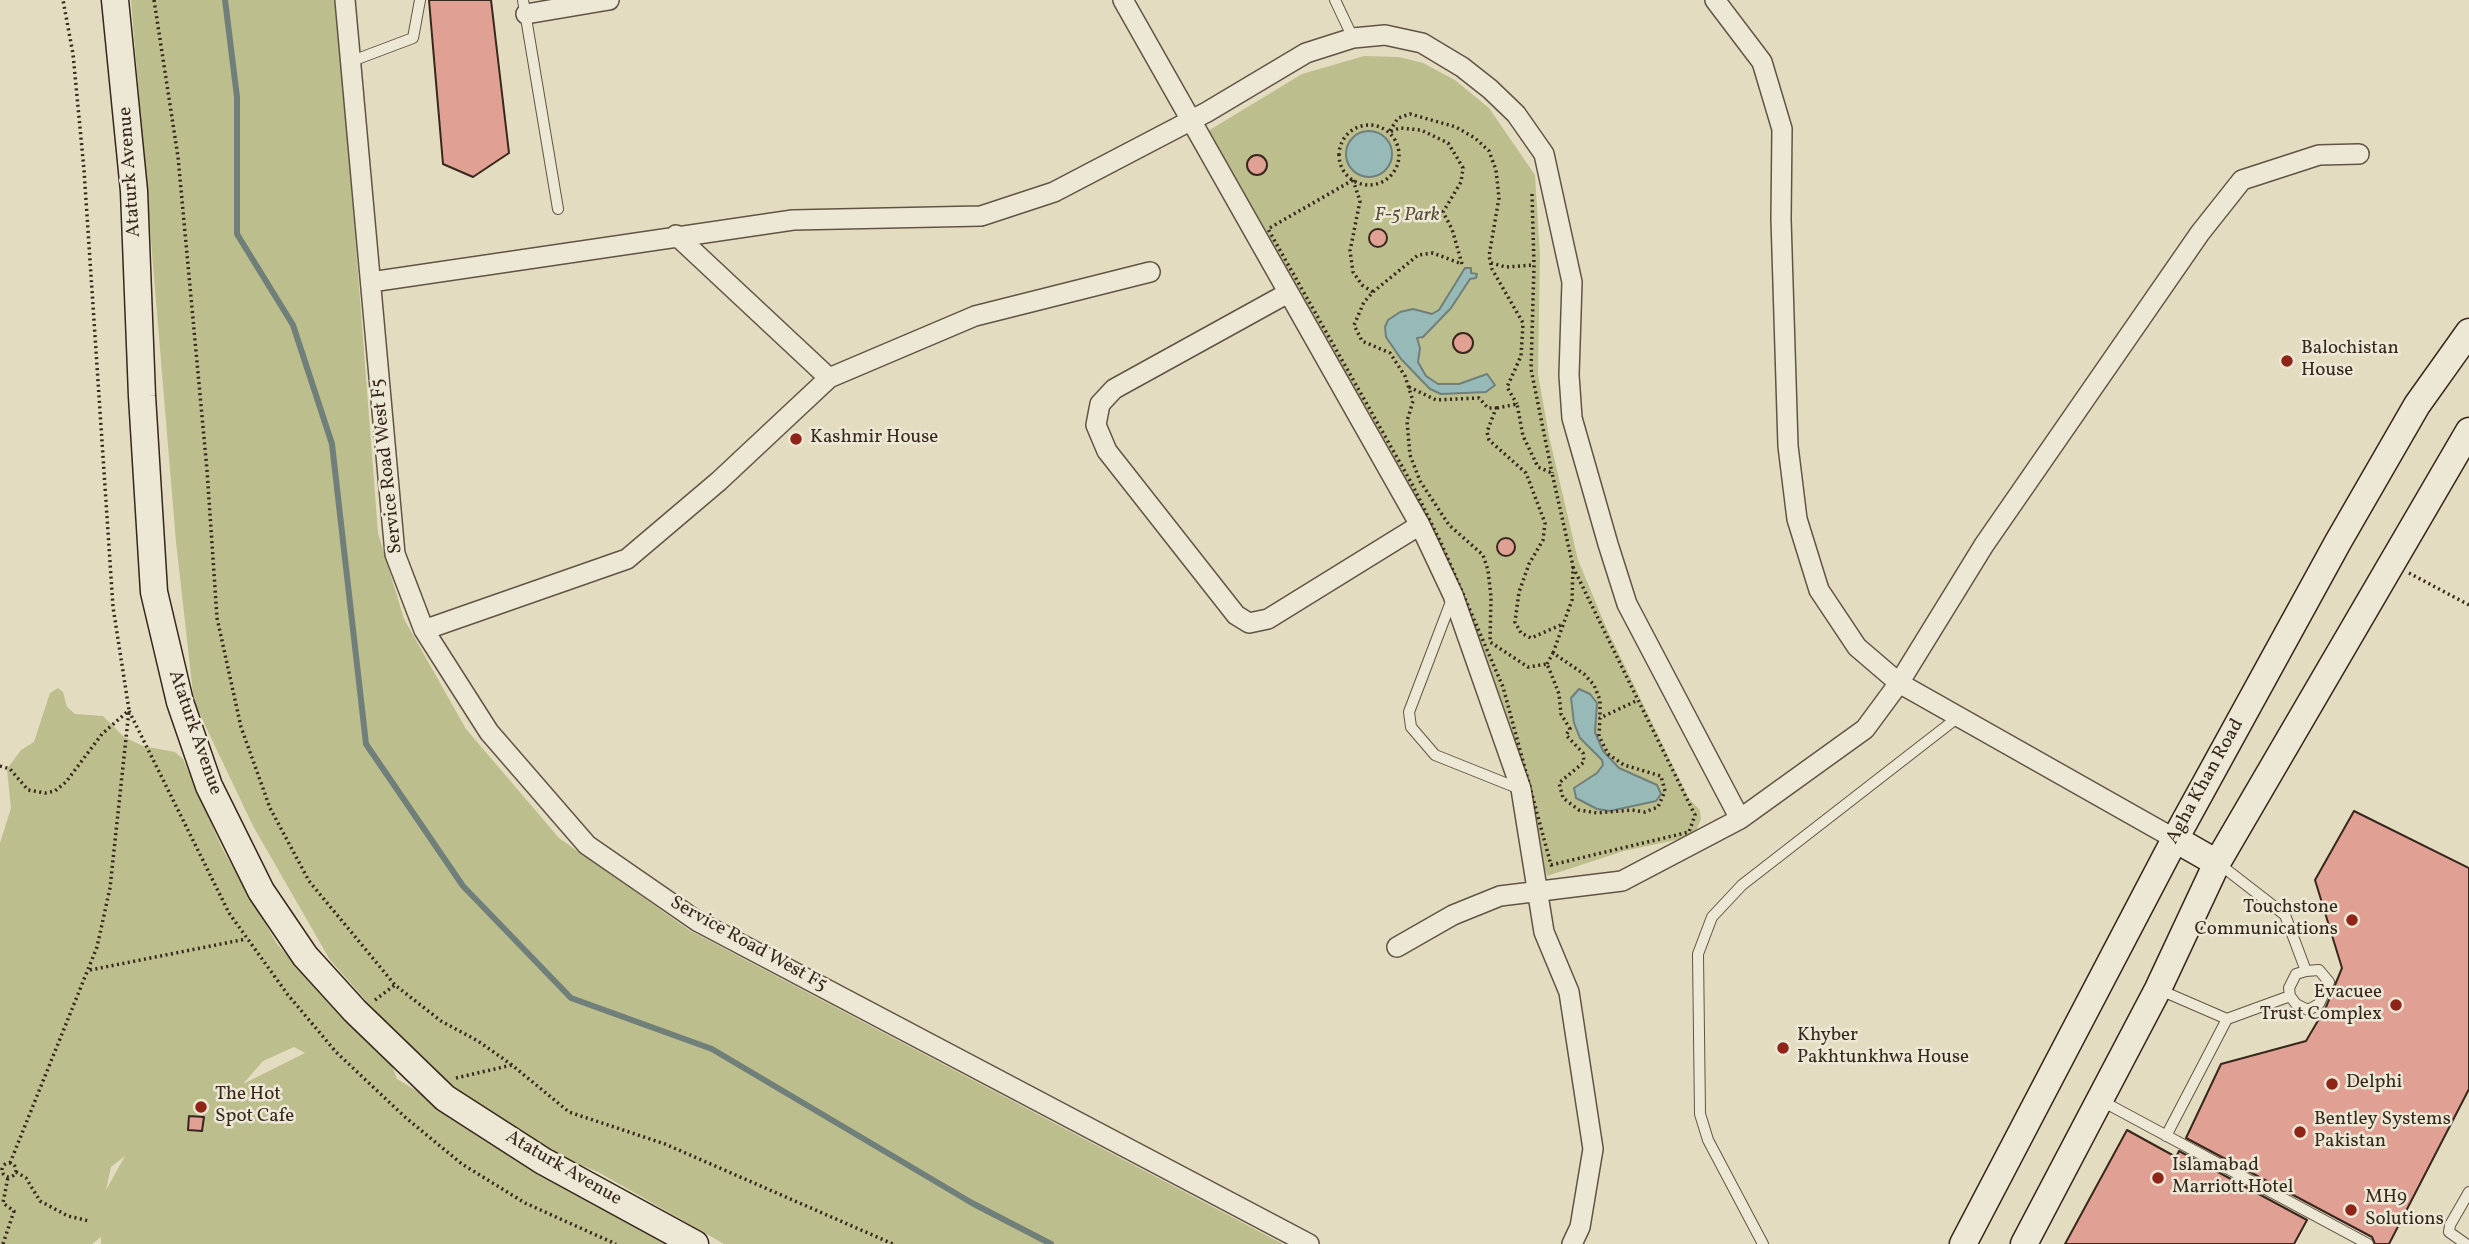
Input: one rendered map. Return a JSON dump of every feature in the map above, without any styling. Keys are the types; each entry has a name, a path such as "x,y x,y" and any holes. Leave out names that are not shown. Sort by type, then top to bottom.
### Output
{"street":[{"name":"Ataturk Avenue","path":"115,0 134,191 142,396 154,592 180,702 209,786 261,891 305,956 355,1011 445,1098 543,1161 695,1244"},
{"name":"Service Road West F5","path":"345,0 395,554 424,630 489,732 587,845 697,921 1309,1244"},
{"path":"525,7 609,0"},
{"path":"1123,0 1189,121 1420,525 1453,595 1521,789 1544,932 1569,992 1593,1149 1580,1227 1572,1244"},
{"path":"1715,0 1762,62 1782,129 1788,446 1797,519 1819,590 1857,647 1899,683 2217,863"},
{"path":"371,282 676,235 793,220 981,216 1054,192 1189,121 1306,53 1353,38 1385,35 1422,43 1462,67 1516,114 1544,154 1572,282 1569,376 1572,418 1608,544 1627,604 1741,819"},
{"path":"1398,947 1453,915 1500,895 1538,893 1622,881 1741,819 1865,729 1899,683 1984,545 2200,233 2242,180 2319,155 2359,155"},
{"path":"676,235 830,379"},
{"path":"424,630 627,559 719,481 830,379 975,316 1150,272"},
{"path":"1289,293 1114,389 1100,404 1097,425 1107,451 1236,615 1249,623 1268,619 1420,525"},
{"name":"Agha Khan Road","path":"1963,1244 2175,839 2344,530 2417,405 2469,332"},
{"path":"2024,1244 2158,989 2217,863 2469,430"}],"lane":[{"path":"352,61 413,38 419,0"},
{"path":"1335,0 1353,38"},
{"path":"525,7 558,209"},
{"path":"1453,595 1409,712 1411,727 1435,755 1521,789"},
{"path":"1763,1244 1708,1140 1700,1114 1698,954 1712,917 1742,885 1957,718"},
{"path":"2217,863 2285,915 2306,971"},
{"path":"2319,970 2329,982 2319,1004 2308,1010 2290,996 2289,988 2296,974 2306,971 2319,970"},
{"path":"2158,989 2227,1019"},
{"path":"2166,1136 2227,1019 2290,996"},
{"path":"2099,1100 2368,1244"},
{"path":"2466,1244 2449,1232 2450,1225 2469,1192"}],"path":[{"path":"8,1177 1,1173 4,1166 10,1163 90,970 110,888 129,710 113,607 84,170 73,54 63,0"},
{"path":"154,0 178,157 208,470 217,618 241,727 270,808 309,881 395,985 441,1021 478,1041 512,1065 569,1112 665,1144 893,1244"},
{"path":"1388,132 1398,118 1410,114 1456,127 1475,138 1489,152 1496,170 1500,198 1491,263 1523,323 1521,356 1507,387 1517,404 1528,447 1538,467 1552,473"},
{"path":"1370,125 1388,132 1399,149 1396,169 1382,182 1362,184 1353,180 1346,174 1339,156 1345,138 1352,131 1370,125"},
{"path":"1388,132 1400,128 1421,131 1448,143 1463,168 1457,193 1443,212 1452,229 1462,264 1433,253 1418,255 1373,292 1364,302 1354,325 1362,341 1390,353 1409,387 1413,401 1407,421 1410,455 1420,481 1450,526 1483,555 1488,570 1490,642 1528,667 1547,664"},
{"path":"1353,180 1360,201 1350,251 1353,272 1362,285 1373,292"},
{"path":"1353,180 1268,229 1412,484 1442,545 1503,687 1551,865 1689,832 1695,816 1573,566 1531,369 1534,265 1531,184"},
{"path":"1491,263 1506,267 1534,265"},
{"path":"1409,387 1436,400 1479,398 1488,408 1517,404"},
{"path":"1496,408 1487,432 1489,440 1526,473 1545,523 1543,540 1529,564 1519,592 1515,622 1521,633 1531,638 1563,624"},
{"path":"2391,563 2469,605"},
{"path":"1547,664 1572,600 1573,566"},
{"path":"1547,664 1559,694 1561,714 1570,729 1566,735 1583,753 1584,762 1559,783 1563,797 1579,810 1597,813 1632,810 1645,812 1658,807 1665,791 1661,776 1624,765 1608,754 1600,736 1600,700 1594,685 1553,653"},
{"path":"1600,718 1638,700"},
{"path":"0,766 10,769 28,790 45,793 55,791 66,782 102,734 129,710"},
{"path":"90,970 247,939"},
{"path":"431,1084 512,1065"},
{"path":"10,1163 16,1167 16,1172"},
{"path":"3,1244 14,1211 4,1203 8,1177 16,1172"},
{"path":"16,1172 26,1178 40,1201 68,1216 89,1221"}],"green space":[{"path":"131,0 337,0 378,533 404,619 466,729 559,838 689,930 1283,1244 724,1244 598,1172 545,1150 438,1082 330,960 253,826 194,702 176,542"},
{"name":"F-5 Park","path":"1364,56 1399,57 1423,63 1455,80 1489,108 1535,175 1540,255 1538,374 1549,436 1578,560 1606,627 1689,799 1700,810 1701,819 1696,831 1685,838 1624,851 1547,876 1503,706 1445,560 1389,448 1208,131 1302,74"},
{"path":"58,688 63,692 67,707 75,714 103,716 124,737 143,746 175,752 183,759 222,848 277,944 392,1066 397,1079 674,1244 101,1244 101,1237 92,1244 0,1244 0,843 11,808 7,769 21,750 34,742 50,693","holes":["294,1047 305,1053 243,1084 263,1061","125,1156 106,1190 111,1167"]}],"water":[{"path":"1369,131 1386,137 1392,154 1386,171 1369,177 1352,171 1346,154 1352,137"},
{"path":"1465,268 1471,268 1471,273 1477,274 1476,278 1470,279 1451,308 1423,337 1417,338 1420,348 1418,362 1426,376 1438,384 1459,384 1487,374 1495,385 1486,392 1441,394 1430,389 1401,359 1386,337 1385,327 1388,320 1400,312 1413,309 1432,314 1439,310"},
{"path":"1579,689 1590,694 1597,703 1595,732 1603,751 1619,768 1657,785 1661,794 1656,801 1610,811 1597,809 1576,798 1574,788 1597,773 1603,765 1602,760 1580,738 1574,723 1571,698"}],"building":[{"path":"429,0 491,0 509,153 473,177 443,164"},
{"path":"1257,155 1264,158 1267,165 1264,172 1257,175 1250,172 1247,165 1250,158"},
{"path":"1378,229 1384,232 1387,238 1384,244 1378,247 1372,244 1369,238 1372,232"},
{"path":"1463,333 1470,336 1473,343 1470,350 1463,353 1456,350 1453,343 1456,336"},
{"path":"1506,538 1513,540 1513,554 1506,556 1499,554 1497,547 1499,540"},
{"name":"Evacuee Trust Complex","path":"2354,811 2469,868 2469,1089 2389,1244 2375,1244 2372,1237 2186,1138 2221,1064 2306,1041 2326,1007 2342,968 2315,880"},
{"path":"189,1116 204,1117 202,1131 188,1130"},
{"name":"Islamabad Marriott Hotel","path":"2127,1130 2176,1157 2179,1151 2307,1220 2294,1244 2065,1244"}],"waterway":[{"path":"225,0 237,97 237,234 293,325 332,444 366,744 463,886 571,998 712,1049 972,1203 1051,1244"}],"place":[{"name":"Balochistan House","path":"2287,361"},
{"name":"Kashmir House","path":"796,439"},
{"name":"Touchstone Communications","path":"2352,920"},
{"name":"Evacuee Trust Complex","path":"2396,1005"},
{"name":"Khyber Pakhtunkhwa House","path":"1783,1048"},
{"name":"Delphi","path":"2332,1084"},
{"name":"The Hot Spot Cafe","path":"201,1107"},
{"name":"Bentley Systems Pakistan","path":"2300,1132"},
{"name":"Islamabad Marriott Hotel","path":"2158,1178"},
{"name":"MH9 Solutions","path":"2351,1210"}]}
